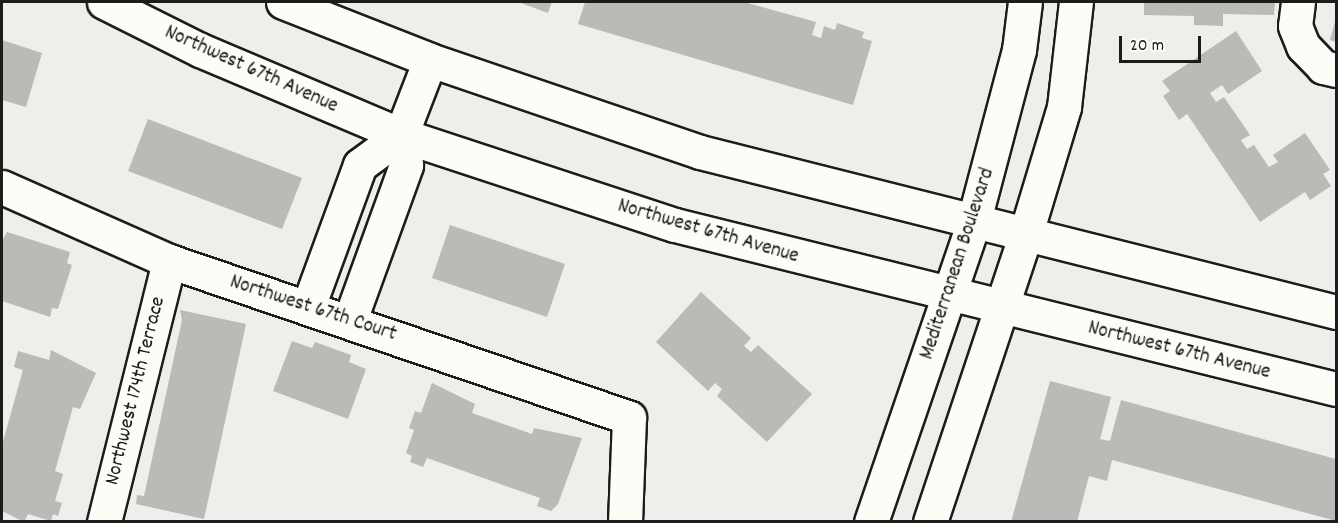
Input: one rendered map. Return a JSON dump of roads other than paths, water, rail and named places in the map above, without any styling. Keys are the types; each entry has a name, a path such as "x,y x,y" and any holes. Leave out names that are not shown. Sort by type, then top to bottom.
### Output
{"street":[{"name":"Northwest 67th Avenue","path":"104,2 200,50 401,135 675,225 948,295 1336,389"},
{"path":"283,2 430,60 700,152 973,224 1026,233 1336,312"},
{"name":"Mediterranean Boulevard","path":"871,522 973,224 1019,50 1025,2"},
{"path":"930,522 1026,233 1064,107 1076,2"},
{"path":"1296,14 1310,53 1323,67 1336,70"},
{"path":"1019,50 1071,59"},
{"path":"350,320 406,165 401,135 430,60"},
{"path":"309,307 360,165 401,135"},
{"name":"Northwest 67th Court","path":"2,187 169,261 350,320 629,418 625,522"},
{"name":"Northwest 174th Terrace","path":"104,522 169,261"}]}
